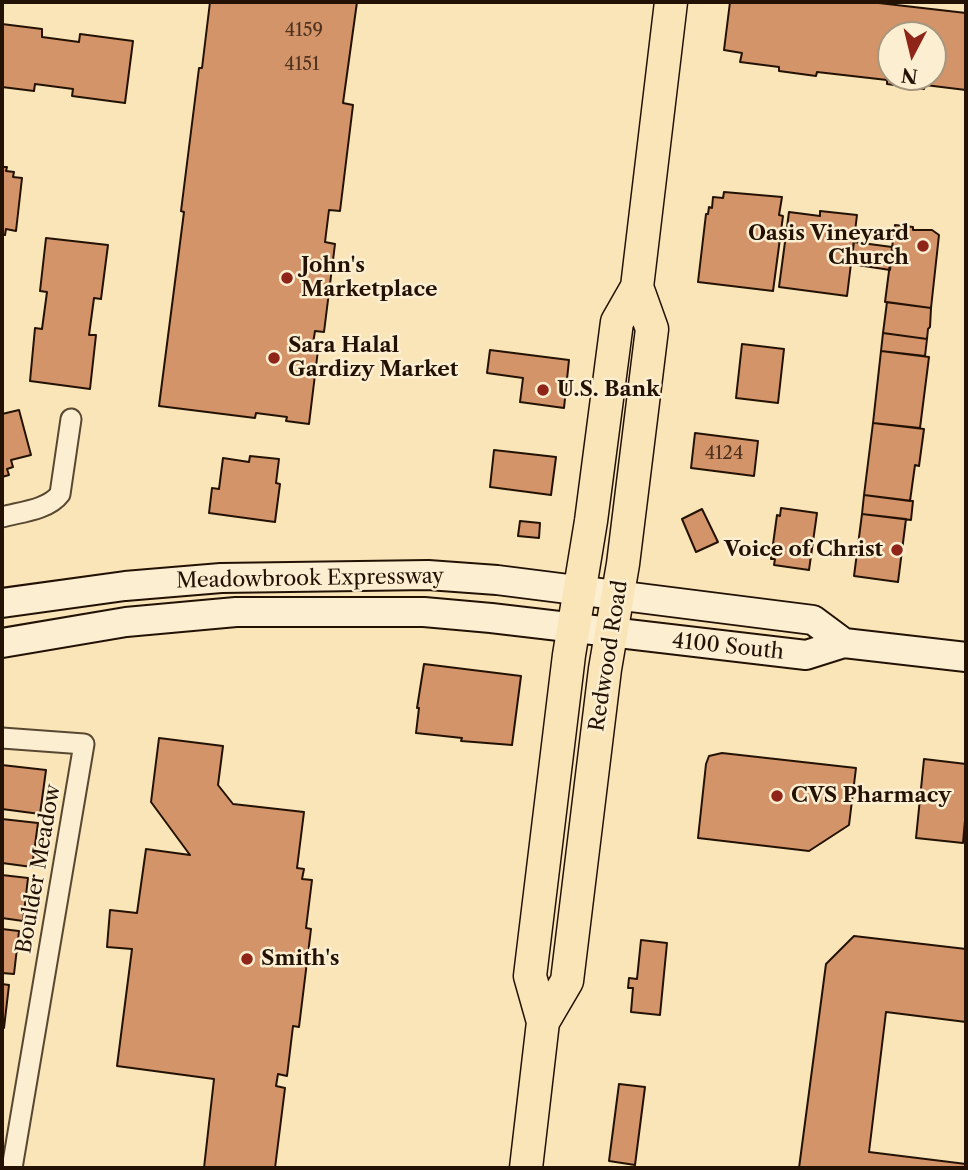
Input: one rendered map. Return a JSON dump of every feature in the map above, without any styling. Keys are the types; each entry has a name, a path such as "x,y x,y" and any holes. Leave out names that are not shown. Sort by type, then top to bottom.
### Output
{"main road":[{"name":"Redwood Road","path":"544,1022 530,976 569,655 581,590 617,322 637,287 671,2"},
{"name":"Redwood Road","path":"526,1168 544,1022 567,981 652,329 637,287"},
{"name":"Meadowbrook Expressway","path":"2,603 124,586 242,577 428,575 497,580 618,595"},
{"path":"4,642 51,618 118,604 124,586"},
{"name":"4100 South","path":"618,595 814,620 844,643"},
{"name":"Meadowbrook Expressway","path":"4,642 126,622 236,612 424,612 611,633"},
{"name":"4100 South","path":"611,633 806,655 844,643 966,657"}],"street":[{"path":"2,517 43,506 54,501 60,494 71,419"},
{"name":"Boulder Meadow","path":"2,738 84,744 12,1168"}],"building":[{"path":"210,2 357,2 343,103 353,105 340,211 329,210 325,242 335,244 324,332 315,331 312,350 318,350 309,424 286,421 287,417 256,413 255,418 159,406 199,68 202,68"},
{"path":"730,2 870,2 966,13 966,90 947,88 947,21 877,21 877,79 779,71 779,67 740,62 742,53 724,50"},
{"path":"2,24 42,29 42,37 79,42 80,34 133,41 125,103 72,96 73,89 35,84 34,91 2,87"},
{"path":"2,167 7,167 6,171 14,172 13,177 22,178 16,231 6,229 5,235 2,235"},
{"path":"724,192 782,197 779,215 783,216 773,291 698,282 706,214 709,207 712,208 713,197 723,198"},
{"path":"820,211 857,215 847,296 779,287 789,212 820,216"},
{"path":"895,225 913,227 913,230 932,230 939,235 931,308 885,302"},
{"path":"46,238 108,245 101,299 94,298 89,335 96,335 90,389 30,381 35,328 42,329 47,292 40,291"},
{"path":"854,242 892,247 890,270 851,264"},
{"path":"887,302 931,308 927,339 883,333"},
{"path":"883,333 927,339 925,356 881,351"},
{"path":"742,344 784,349 778,403 736,398"},
{"name":"U.S. Bank","path":"490,350 569,360 564,408 520,402 523,378 487,373"},
{"path":"881,351 929,357 920,428 873,423"},
{"path":"19,410 31,455 11,460 13,467 7,469 9,475 2,477 2,414"},
{"path":"873,423 924,429 919,466 915,465 910,501 864,495"},
{"path":"695,433 758,441 754,476 691,468"},
{"path":"494,450 556,457 551,495 490,487"},
{"path":"250,456 279,459 276,483 280,484 275,522 209,513 212,488 219,489 223,458 249,462"},
{"path":"864,495 913,501 911,520 862,514"},
{"path":"781,508 817,513 809,570 774,565 775,559 771,559 777,515 780,516"},
{"path":"702,509 718,542 696,552 682,519"},
{"path":"862,514 906,519 898,582 854,576"},
{"path":"520,521 540,523 539,538 518,536"},
{"path":"424,664 521,676 512,745 461,741 462,738 416,733"},
{"path":"159,738 223,746 218,785 233,804 304,812 297,868 304,869 302,879 312,880 306,928 311,929 299,1027 293,1026 287,1076 278,1074 276,1086 285,1088 275,1168 204,1168 214,1079 117,1066 132,949 107,947 110,910 137,913 146,849 190,855 151,802"},
{"name":"CVS Pharmacy","path":"722,753 856,768 849,825 809,851 698,838 706,764 709,756"},
{"path":"924,759 966,764 963,843 916,838"},
{"path":"2,765 46,770 40,814 2,809"},
{"path":"2,819 38,823 32,867 2,863"},
{"path":"2,875 28,878 23,921 2,918"},
{"path":"2,929 19,931 14,974 2,973"},
{"path":"854,936 966,949 966,1022 886,1012 869,1152 966,1164 966,1168 799,1168 826,964"},
{"path":"641,940 667,943 660,1015 631,1012 633,988 628,988 629,978 637,979"},
{"path":"2,984 9,985 4,1028 2,1028"},
{"path":"619,1084 645,1087 635,1165 609,1161"}],"place":[{"name":"Oasis Vineyard Church","path":"923,246"},
{"name":"John's Marketplace","path":"287,278"},
{"name":"Sara Halal Gardizy Market","path":"274,358"},
{"name":"U.S. Bank","path":"543,390"},
{"name":"Voice of Christ","path":"897,550"},
{"name":"CVS Pharmacy","path":"777,796"},
{"name":"Smith's","path":"247,959"}]}
